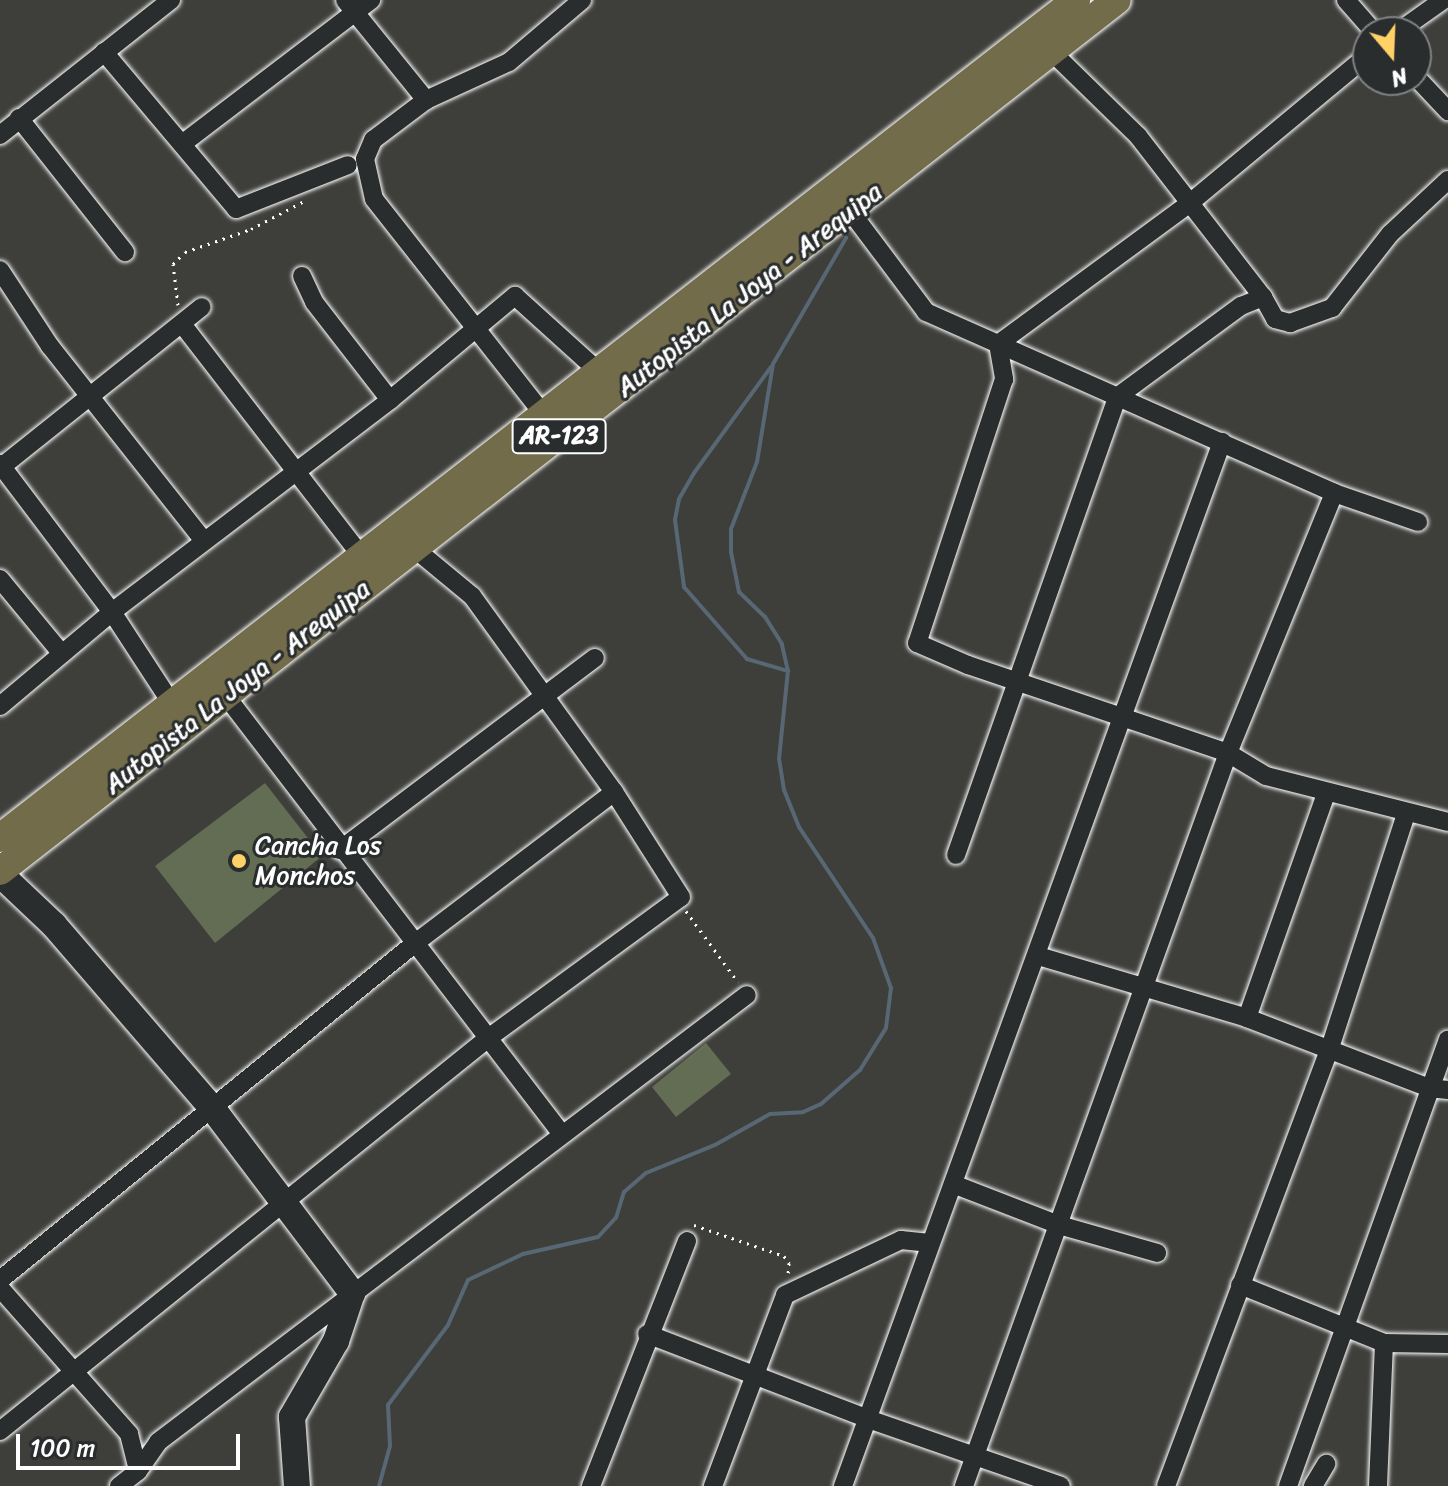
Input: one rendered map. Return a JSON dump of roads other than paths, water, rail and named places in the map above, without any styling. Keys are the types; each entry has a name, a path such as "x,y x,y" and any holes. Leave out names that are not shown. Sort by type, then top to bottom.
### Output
{"main road":[{"name":"Autopista La Joya - Arequipa","path":"0,838 1076,0"},
{"name":"Autopista La Joya - Arequipa","path":"0,872 851,212 1117,0"}],"street":[{"path":"0,135 171,0"},
{"path":"182,144 350,6 371,0"},
{"path":"1346,0 1360,16"},
{"path":"1420,16 1443,0"},
{"path":"544,415 374,199 366,179 365,159 373,140 426,100 509,62 573,3"},
{"path":"350,6 426,100"},
{"path":"104,52 236,209 348,165"},
{"path":"1052,52 1138,136 1263,297 1275,319 1290,323 1332,308 1390,234 1448,180"},
{"path":"998,344 1190,203 1352,68"},
{"path":"1432,94 1448,111"},
{"path":"19,118 125,252"},
{"path":"851,212 926,312 1334,493 1418,522"},
{"path":"0,270 50,346 91,393 204,541"},
{"path":"302,276 314,302 390,400"},
{"path":"0,706 112,612 295,469 390,400 515,296 599,372"},
{"path":"956,855 1015,679 1117,397 1212,323 1263,297"},
{"path":"172,704 112,612 1,466 202,307"},
{"path":"182,324 362,557"},
{"path":"998,344 1004,379 917,643 1228,753 1266,776 1326,794 1448,822"},
{"path":"843,1486 1126,716 1222,442"},
{"path":"964,1486 1228,753 1334,493"},
{"path":"0,1431 283,1200 487,1039 681,897 614,792 472,596 414,548"},
{"path":"0,579 62,654"},
{"path":"340,850 595,658"},
{"path":"226,696 340,850 561,1133"},
{"path":"0,1280 414,944 614,792"},
{"path":"1247,1018 1326,794"},
{"path":"1166,1486 1329,1051 1406,814"},
{"path":"0,872 54,925 213,1109 352,1293"},
{"path":"1038,956 1144,990 1247,1018 1329,1051 1439,1089"},
{"path":"119,1486 138,1471 158,1442 561,1133 747,995"},
{"path":"1288,1486 1439,1089 1448,1040"},
{"path":"953,1184 1059,1225 1157,1253"},
{"path":"591,1486 647,1334 690,1233"},
{"path":"713,1486 785,1295 901,1240 930,1243"},
{"path":"1240,1285 1347,1325 1384,1343 1448,1344"},
{"path":"0,1288 77,1371 129,1434 138,1471"},
{"path":"297,1486 292,1417 336,1341 352,1293"},
{"path":"647,1334 868,1419 1061,1486"},
{"path":"1378,1486 1384,1343"},
{"path":"1313,1486 1326,1464"}],"waterway":[{"path":"379,1486 390,1446 388,1405 448,1325 468,1280 523,1254 598,1237 616,1218 624,1192 646,1173 715,1145 770,1114 803,1112 821,1104 860,1070 886,1028 891,988 873,938 799,827 784,790 779,759 788,671 782,644 765,617 739,592 731,552 731,529 757,462 773,364 846,238"},
{"path":"771,367 694,473 679,499 675,520 684,587 747,659 788,671"}],"place":[{"name":"Cancha Los Monchos","path":"239,861"}]}
